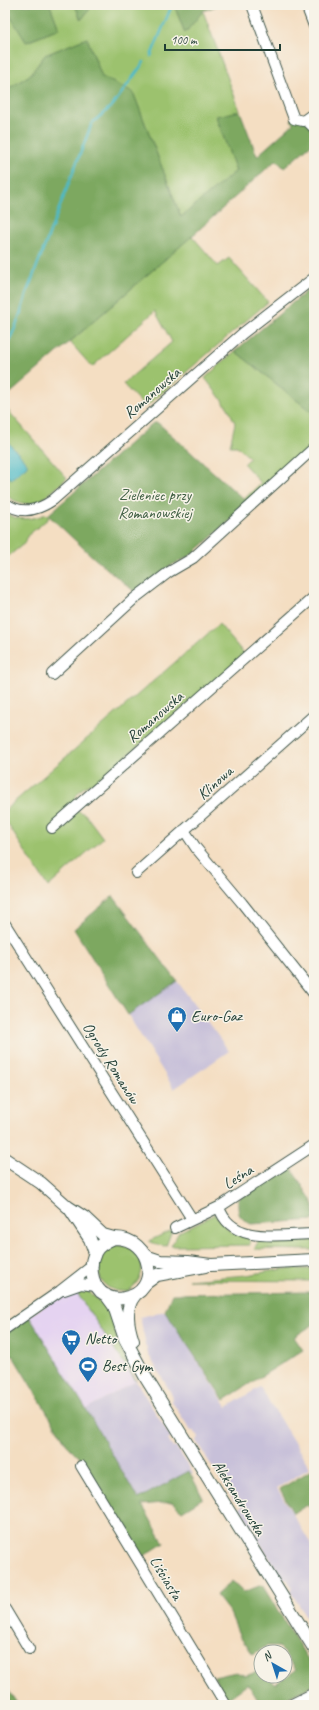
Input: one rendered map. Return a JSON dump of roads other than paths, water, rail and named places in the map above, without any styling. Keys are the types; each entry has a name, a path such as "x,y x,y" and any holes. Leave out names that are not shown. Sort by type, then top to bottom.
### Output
{"main road":[{"path":"5,1159 41,1183 68,1207 86,1218 103,1235 128,1240 136,1244 148,1257 160,1261 211,1265"},
{"path":"68,1207 78,1224 90,1239 94,1253 92,1266 93,1280 96,1286 106,1295 119,1299 134,1295 157,1275 211,1265 314,1260"},
{"path":"94,1253 100,1246 114,1238"},
{"path":"143,1252 149,1270 146,1284"},
{"name":"Aleksandrowska","path":"106,1295 114,1306 125,1339 138,1364 314,1648"},
{"name":"Aleksandrowska","path":"134,1295 129,1304 128,1314 138,1364"}],"street":[{"path":"252,5 294,119 302,121 314,128"},
{"path":"306,5 314,26"},
{"path":"302,121 314,113"},
{"name":"Romanowska","path":"5,503 18,510 28,511 39,508 52,500 243,333 314,278"},
{"path":"52,674 135,598 169,572 192,558 314,448"},
{"name":"Romanowska","path":"52,828 314,597"},
{"name":"Klinowa","path":"136,873 314,715"},
{"path":"184,830 196,848 314,994"},
{"name":"Ogrody Romanów","path":"5,924 192,1219"},
{"name":"Leśna","path":"175,1228 219,1206 314,1145"},
{"path":"219,1206 228,1223 251,1235 314,1234"},
{"path":"5,1329 60,1291 92,1266"},
{"path":"60,1291 81,1284 96,1286"},
{"name":"Liściasta","path":"81,1466 226,1705"},
{"path":"5,1609 30,1649"},
{"path":"290,1705 314,1692"}],"water":[{"path":"5,439 27,463 27,466 11,479 5,474"}],"waterway":[{"path":"151,56 172,5"},
{"path":"5,347 18,321 27,292 92,123 113,105 144,62"}],"place":[{"name":"Euro-Gaz","path":"177,1033"},
{"name":"Netto","path":"71,1356"},
{"name":"Best Gym","path":"88,1383"}],"park label":[{"name":"Zieleniec przy Romanowskiej","path":"155,504"}]}
